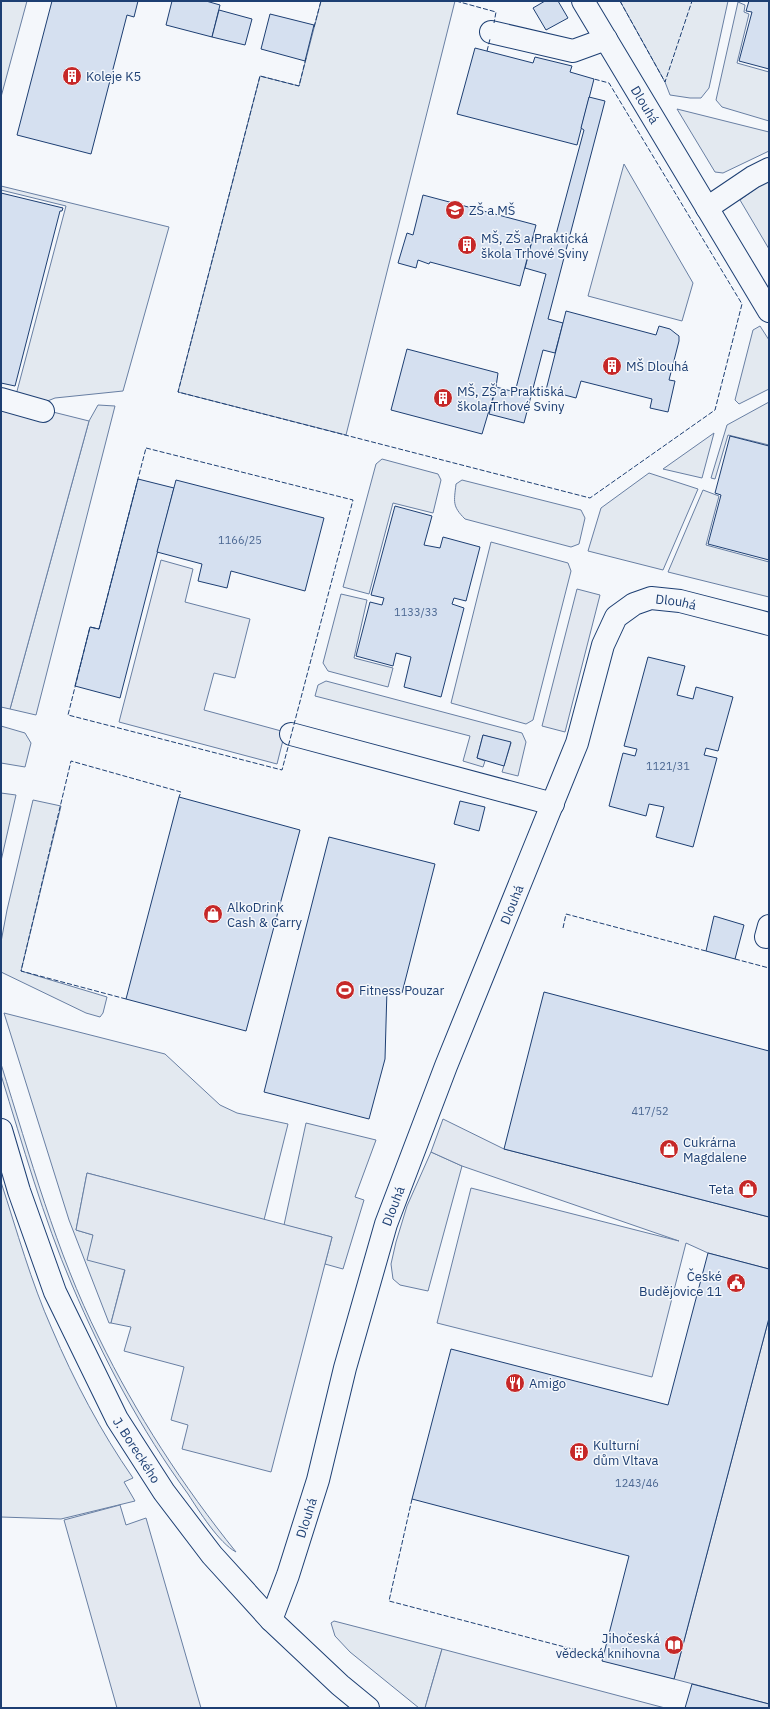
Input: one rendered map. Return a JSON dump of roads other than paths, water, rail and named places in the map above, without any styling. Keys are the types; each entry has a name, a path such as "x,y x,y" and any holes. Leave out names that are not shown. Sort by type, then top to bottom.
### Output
{"street":[{"name":"Dlouhá","path":"583,1 769,311"},
{"path":"492,32 573,51 606,39"},
{"path":"707,208 753,177 769,169"},
{"path":"1,399 43,411"},
{"name":"Dlouhá","path":"271,1620 288,1575 318,1480 345,1368 386,1224 446,1066 577,744 603,645 616,617 634,604 651,598 680,601 769,624"},
{"path":"291,734 553,804"},
{"name":"J. Boreckého","path":"1,1130 19,1191 55,1292 117,1419 169,1498 212,1555 271,1620 340,1685 368,1708"}],"place":[{"name":"Koleje K5","path":"72,76"},
{"name":"ZŠ a MŠ","path":"455,210"},
{"name":"MŠ, ZŠ a Praktická škola Trhové Sviny","path":"467,245"},
{"name":"MŠ Dlouhá","path":"612,366"},
{"name":"MŠ, ZŠ a Praktiská škola Trhové Sviny","path":"443,398"},
{"name":"AlkoDrink Cash & Carry","path":"213,914"},
{"name":"Fitness Pouzar","path":"345,990"},
{"name":"Cukrárna Magdalene","path":"669,1149"},
{"name":"Teta","path":"748,1189"},
{"name":"České Budějovice 11","path":"736,1283"},
{"name":"Amigo","path":"515,1383"},
{"name":"Kulturní dům Vltava","path":"579,1452"},
{"name":"Jihočeská vědecká knihovna","path":"674,1645"}]}
